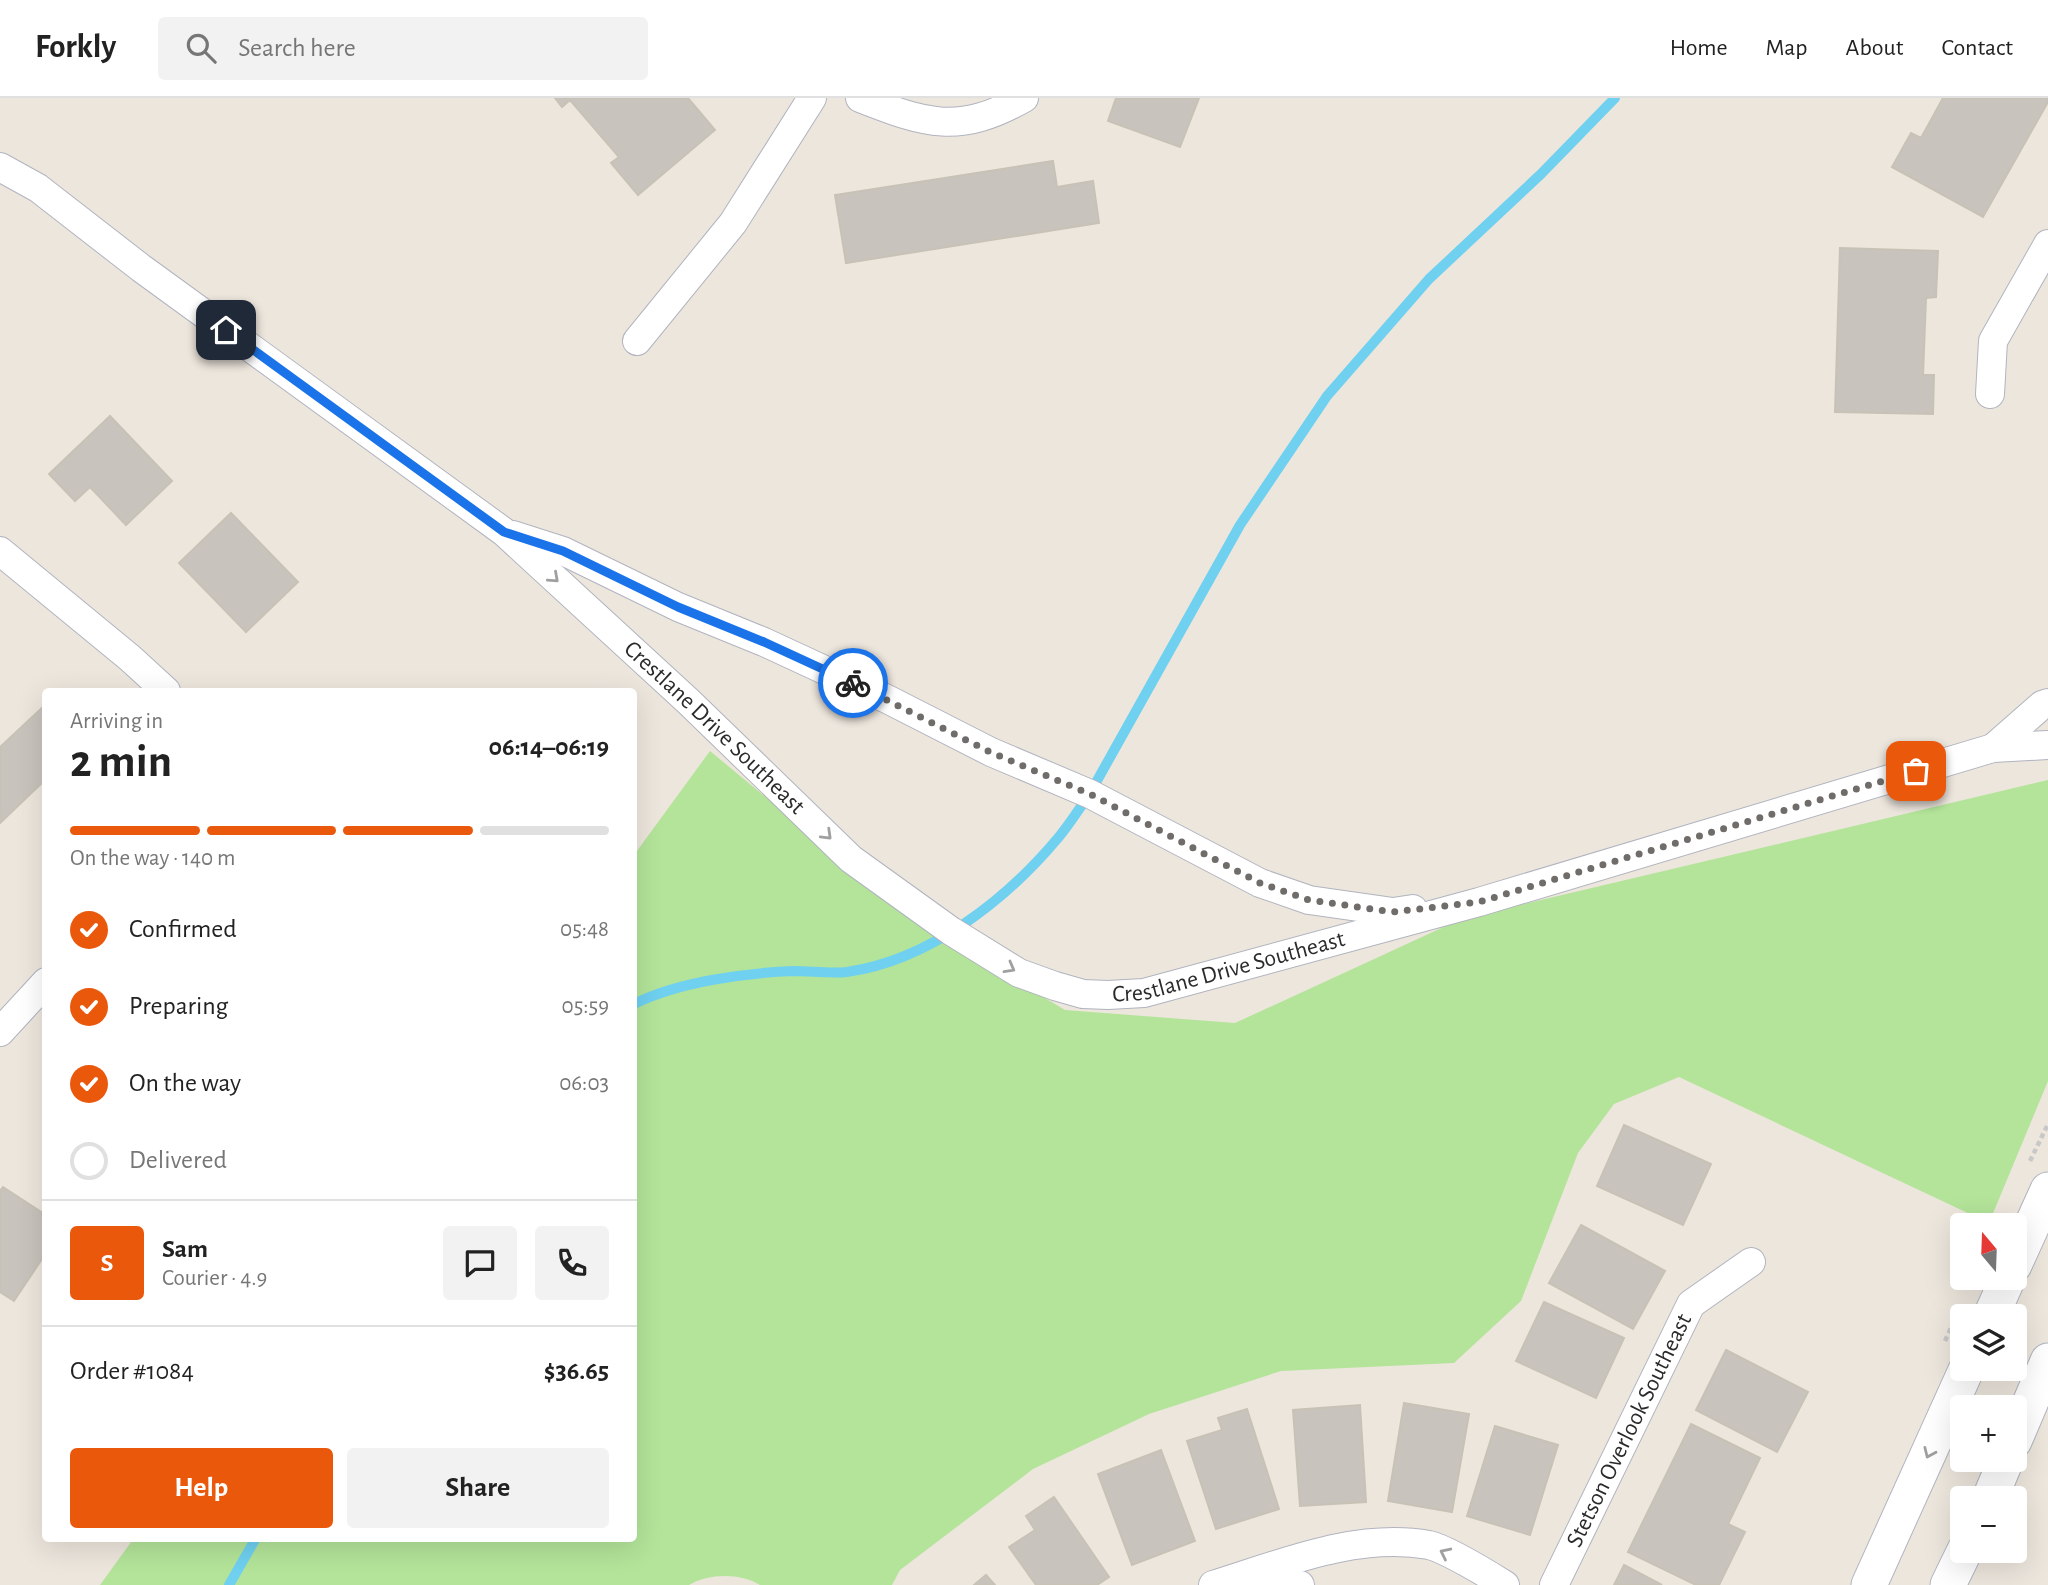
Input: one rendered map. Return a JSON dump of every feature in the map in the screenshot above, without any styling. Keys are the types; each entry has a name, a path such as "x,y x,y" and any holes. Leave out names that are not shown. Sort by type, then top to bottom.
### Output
{"street":[{"path":"637,341 733,223 812,98"},
{"path":"860,98 904,115 932,122 963,122 996,113 1024,98"},
{"name":"Crestlane Drive Southeast","path":"0,167 38,188 141,268 504,532 689,702 851,859 969,944 1019,973 1083,993 1144,993 1479,902"},
{"path":"1990,394 1993,341 2048,244"},
{"name":"Crestlane Drive Southeast","path":"504,532 563,551 678,607 764,642 990,752 1090,794 1260,883 1309,900 1393,912 1479,902"},
{"path":"0,551 163,688"},
{"path":"1993,748 2042,705 2048,703"},
{"path":"1479,902 1993,748 2048,745"},
{"path":"0,1032 42,986"},
{"path":"2027,1236 2048,1190"},
{"name":"Stetson Overlook Southeast","path":"1554,1585 1691,1304 1751,1262"},
{"path":"2027,1410 2048,1361"},
{"path":"1868,1585 1961,1381"},
{"path":"1213,1585 1320,1552 1377,1543 1430,1545 1505,1585"},
{"path":"1948,1585 1959,1563"},
{"path":"1247,1575 1300,1585"}],"green space":[{"path":"710,751 914,920 1065,1010 1235,1023 1461,919 2048,780 2048,1081 1993,1213 1968,1213 1679,1077 1614,1104 1578,1153 1521,1301 1454,1363 1281,1371 1149,1414 1033,1469 900,1570 892,1585 760,1585 744,1578 725,1576 706,1578 689,1585 100,1585 131,1542 637,1542 637,851"}],"building":[{"path":"555,98 688,98 715,130 638,195 611,163 619,157 570,100 562,107"},
{"path":"1116,98 1199,98 1180,147 1108,121"},
{"path":"1943,98 2048,98 1983,217 1892,167 1911,133 1921,138"},
{"path":"1053,161 1057,187 1093,181 1099,223 846,263 835,195"},
{"path":"1840,248 1938,251 1936,297 1926,298 1923,375 1934,375 1933,414 1835,412"},
{"path":"110,416 172,481 126,525 90,487 75,501 49,474"},
{"path":"231,513 298,582 246,632 179,563"},
{"path":"42,708 42,783 0,823 0,747"},
{"path":"1624,1125 1711,1164 1683,1225 1597,1186"},
{"path":"3,1187 42,1212 42,1259 14,1301 0,1292 0,1191"},
{"path":"1581,1225 1665,1271 1633,1329 1549,1283"},
{"path":"1544,1302 1624,1338 1596,1398 1516,1361"},
{"path":"1726,1350 1808,1392 1777,1452 1696,1410"},
{"path":"1404,1403 1469,1414 1452,1512 1388,1501"},
{"path":"1360,1405 1366,1502 1300,1506 1293,1410"},
{"path":"1247,1409 1279,1509 1216,1529 1187,1441 1222,1430 1218,1418"},
{"path":"1691,1424 1760,1458 1728,1524 1745,1532 1719,1585 1696,1585 1628,1552"},
{"path":"1495,1426 1558,1445 1530,1535 1467,1516"},
{"path":"1161,1450 1195,1541 1132,1565 1098,1474"},
{"path":"1054,1497 1109,1577 1097,1585 1036,1585 1009,1547 1035,1530 1026,1516"},
{"path":"1624,1565 1662,1585 1614,1585"},
{"path":"986,1575 995,1585 974,1585"}],"waterway":[{"path":"637,1003 691,984 733,977 794,971 841,973 878,965 937,941 964,924 1015,883 1058,838 1089,795 1240,525 1327,396 1429,279 1541,174 1615,98"},
{"path":"229,1585 254,1542"}],"way so far":[{"path":"853,683 990,752 1090,794 1260,883 1309,900 1393,912 1479,902 1916,771"}],"route":[{"path":"226,330 504,532 563,551 678,607 764,642 853,683"}]}
